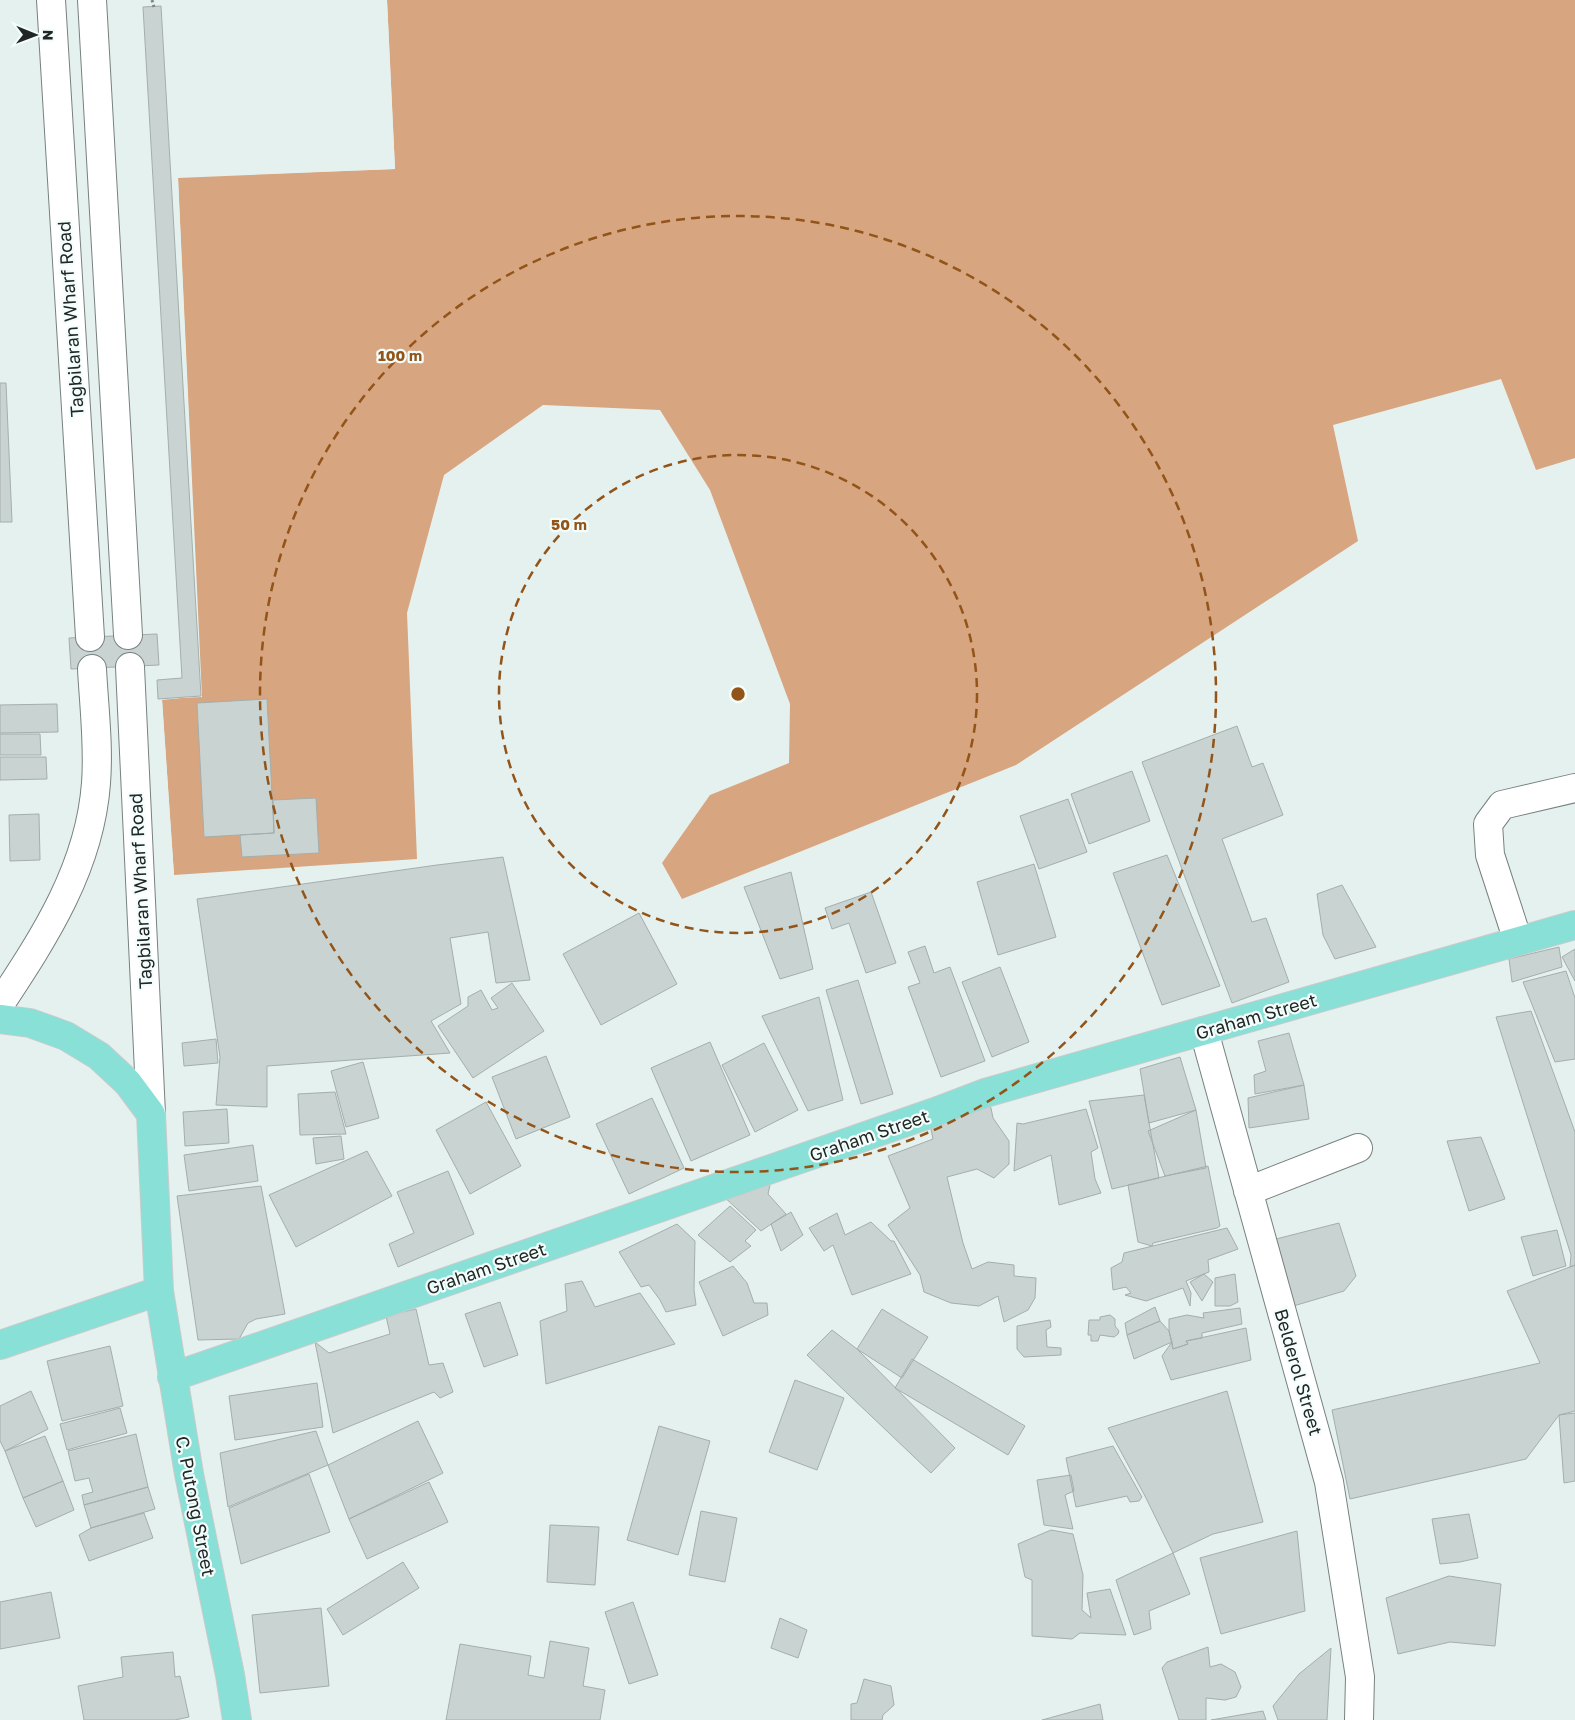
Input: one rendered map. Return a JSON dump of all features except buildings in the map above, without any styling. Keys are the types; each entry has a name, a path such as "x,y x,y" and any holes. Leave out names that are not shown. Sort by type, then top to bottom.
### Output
{"main road":[{"name":"Graham Street","path":"172,1377 985,1093 1575,925"},
{"path":"0,1019 30,1023 66,1036 99,1056 128,1082 150,1114"},
{"name":"C. Putong Street","path":"150,1114 159,1291 189,1474 228,1665 236,1720"},
{"path":"0,1345 159,1291"}],"street":[{"name":"Tagbilaran Wharf Road","path":"51,0 90,637"},
{"path":"92,0 128,635"},
{"path":"62,188 102,185"},
{"path":"76,410 116,408"},
{"name":"Tagbilaran Wharf Road","path":"130,667 150,1114"},
{"path":"0,1004 58,912 75,875 91,818 96,784 92,669"},
{"path":"96,741 133,739"},
{"path":"1518,941 1490,855 1488,824 1502,804 1575,788"},
{"name":"Belderol Street","path":"1204,1031 1329,1482 1360,1676 1359,1720"},
{"path":"1248,1191 1358,1148"}],"path":[{"path":"152,0 154,7"}],"shaded area":[{"path":"387,0 1575,0 1575,458 1536,470 1501,379 1333,425 1358,541 1016,765 682,899 662,863 710,795 789,763 790,704 710,490 660,410 543,405 444,475 407,613 417,859 174,875 162,699 202,697 178,177 395,169"}],"pier":[{"path":"384,0 387,0 395,169 178,178 201,696 162,700 174,875 171,875 160,697 200,695 176,177 178,175 392,166"}]}
